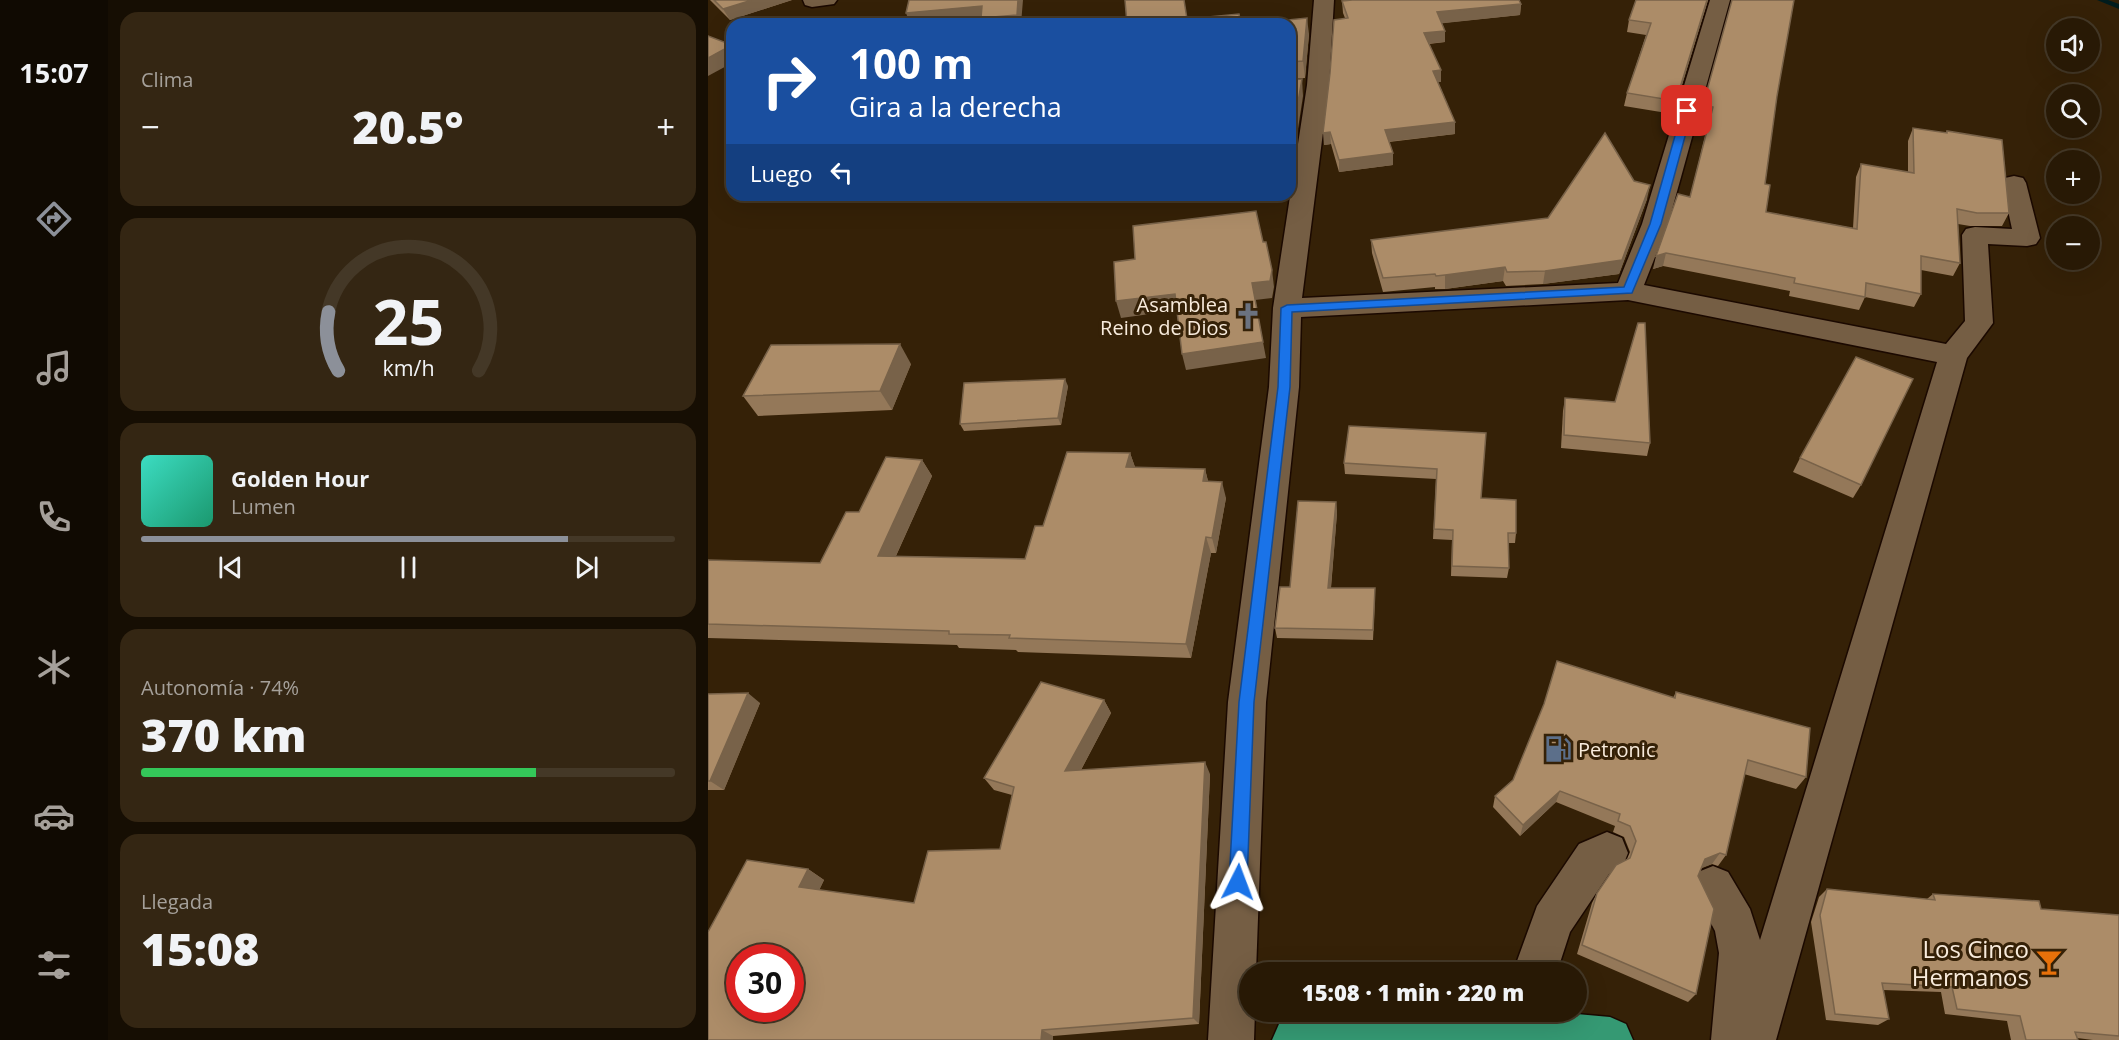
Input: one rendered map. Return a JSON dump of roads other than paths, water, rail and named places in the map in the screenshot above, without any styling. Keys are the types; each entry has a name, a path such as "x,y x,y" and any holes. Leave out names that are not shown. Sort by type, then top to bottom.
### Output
{"highway":[{"path":"1295,1040 1408,1022"},
{"path":"1523,1022 1610,1040"}],"street":[{"path":"1230,1040 1247,702 1284,387 1287,308 1309,86 1324,0"},
{"path":"1628,291 1655,224 1720,0"},
{"path":"1753,1040 1953,355 1979,323 1976,235 2027,238 2014,183"},
{"path":"1287,308 1628,291 1953,355"},
{"path":"1538,962 1552,921 1594,859 1607,853"},
{"path":"1713,887 1735,924 1741,953 1734,1040"}],"waterway":[{"path":"2101,0 2119,7"}],"place":[{"name":"Asamblea Reino de Dios","path":"1248,316"},
{"name":"Petronic","path":"1558,749"},
{"name":"Los Cinco Hermanos","path":"2049,962"}]}
